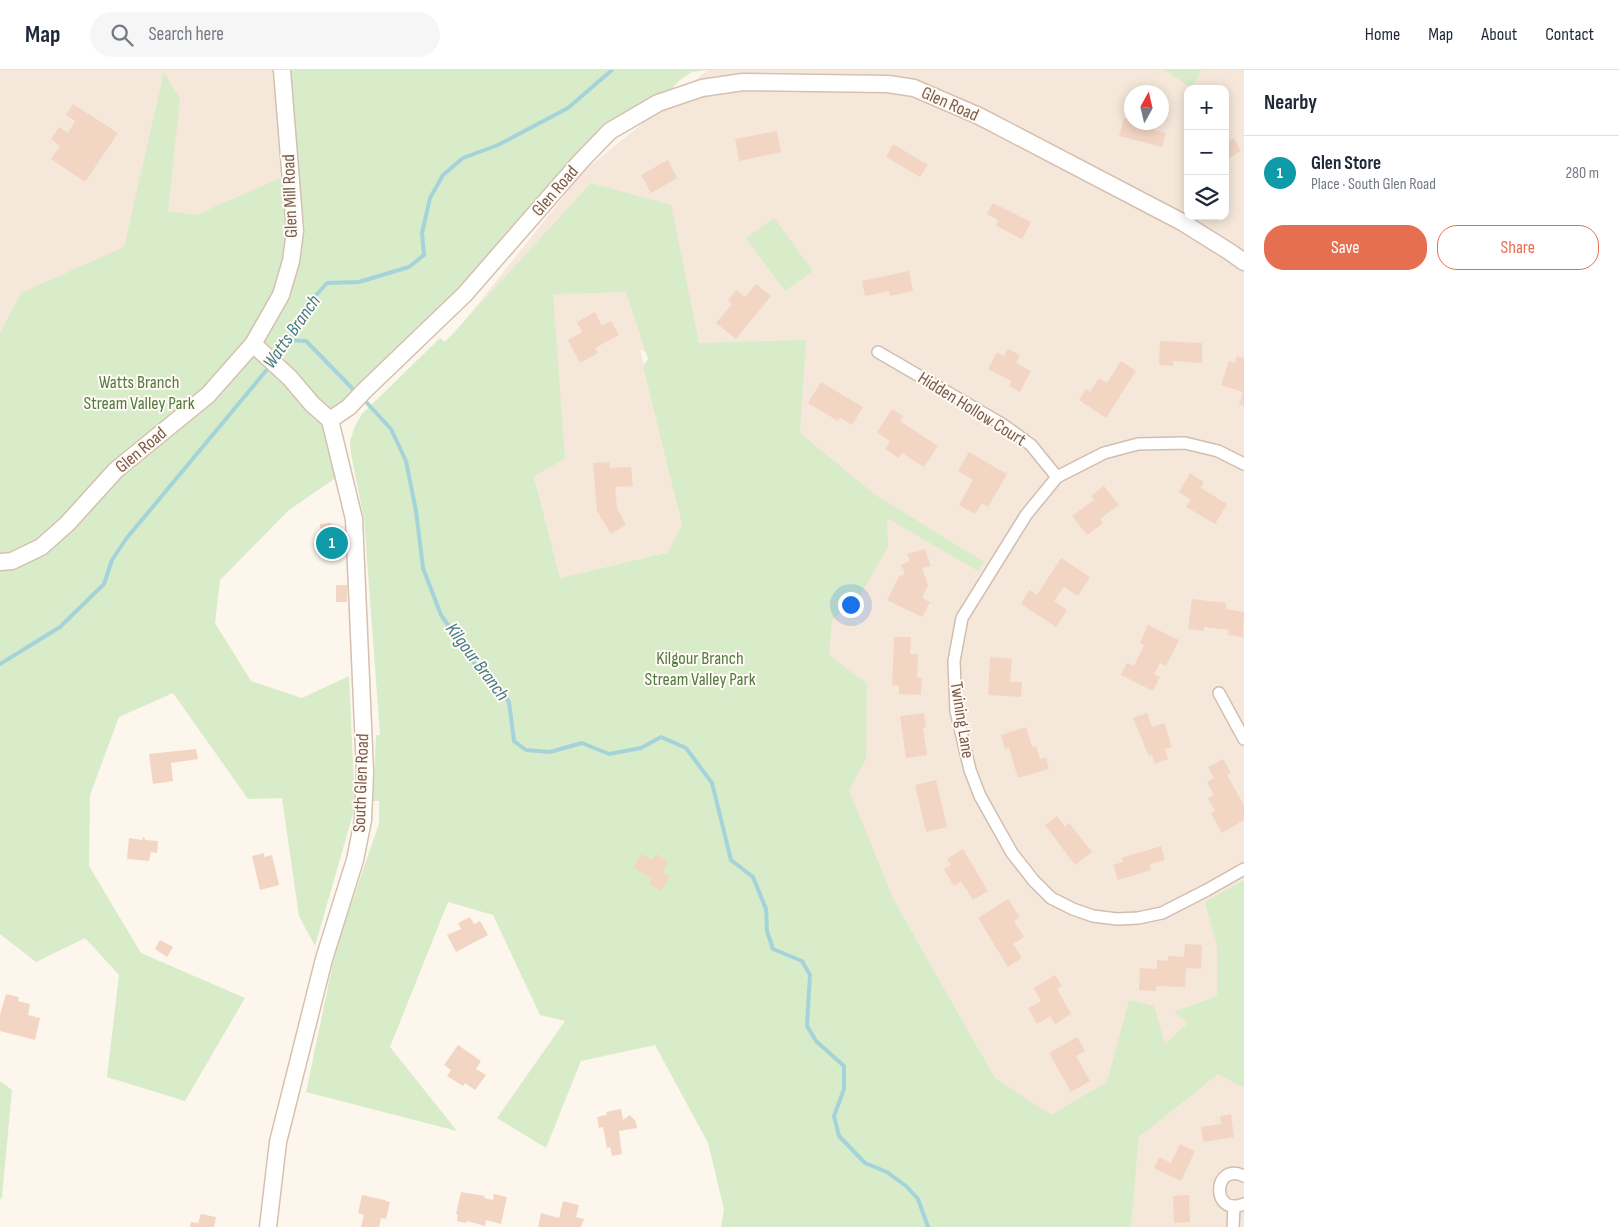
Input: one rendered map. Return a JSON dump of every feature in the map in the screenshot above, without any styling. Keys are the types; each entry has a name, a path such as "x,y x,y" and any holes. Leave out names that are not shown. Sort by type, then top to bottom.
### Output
{"main road":[{"name":"Glen Mill Road","path":"259,349 281,295 291,260 295,231 282,70"},
{"name":"Glen Road","path":"330,420 349,407 465,294 581,161 610,131 658,103 702,88 743,82 888,84 914,88 979,116 1182,222 1244,262"},
{"path":"259,349 330,420"},
{"name":"Glen Road","path":"0,562 12,561 41,548 67,524 116,470 208,395 259,349"},
{"name":"South Glen Road","path":"268,1227 278,1142 324,960 355,860 363,820 365,772 354,519 330,420"}],"street":[{"name":"Hidden Hollow Court","path":"878,352 1002,424 1030,445 1056,477"},
{"name":"Twining Lane","path":"1244,464 1218,451 1185,443 1138,444 1104,453 1056,477 1026,514 962,618 954,662 956,711 970,770 980,796 1012,853 1034,881 1051,898 1093,916 1117,919 1138,918 1162,913 1244,869"},
{"path":"1218,693 1244,739"},
{"path":"1233,1227 1239,1205 1229,1205 1221,1198 1220,1183 1232,1174 1237,1173 1244,1176"}],"shaded area":[{"path":"0,70 286,70 298,171 0,333"},
{"path":"708,70 1170,70 1188,85 1184,85 1184,220 1229,220 1229,85 1193,85 1202,70 1244,70 1244,880 1218,895 1217,996 1126,1081 1029,1138 880,875 812,716 833,606 888,503 640,349 687,547 560,578 519,416 446,344 584,171"},
{"path":"1218,1073 1244,1088 1244,1227 1131,1227 1139,1137"}],"green space":[{"name":"Watts Branch Stream Valley Park","path":"286,70 707,70 692,72 680,80 658,103 610,131 492,264 330,420 343,473 289,510 220,580 215,623 251,681 302,698 349,676 355,807 315,946 299,916 282,798 248,799 173,693 119,717 90,795 89,866 141,953 245,998 185,1101 107,1077 119,975 85,938 36,962 0,934 0,333 21,293 124,247 164,72 180,99 168,211 196,215 290,174"},
{"path":"1165,70 1202,70 1193,85 1187,85"},
{"name":"Kilgour Branch Stream Valley Park","path":"591,183 671,205 699,343 806,340 800,433 874,494 984,562 978,571 887,518 888,547 859,597 832,620 829,655 867,684 866,759 849,790 893,898 995,1078 1051,1115 1107,1082 1129,1000 1154,1006 1165,1044 1188,1023 1174,1012 1217,996 1217,946 1205,902 1244,880 1244,1088 1218,1074 1139,1137 1131,1227 721,1227 724,1209 708,1143 655,1045 581,1061 546,1148 497,1118 565,1021 540,1015 493,915 448,902 390,1047 457,1131 306,1092 337,944 379,824 379,801 373,801 376,735 380,735 364,519 350,441 355,426 362,414 440,338 445,342","holes":["626,292 648,359 643,366 682,525 668,552 560,578 534,476 565,459 553,294"]},
{"path":"774,218 813,271 785,291 746,238"},
{"path":"0,1081 12,1090 2,1197 0,1200"}],"building":[{"path":"73,104 118,133 85,182 51,159 60,146 51,139 59,127 68,133 75,121 66,115"},
{"path":"1124,118 1124,130 1154,130 1166,133 1162,147 1119,136"},
{"path":"777,131 781,152 739,161 735,139"},
{"path":"1234,138 1241,151 1229,158 1229,141"},
{"path":"893,144 928,165 920,177 886,157"},
{"path":"668,160 677,178 651,193 641,175"},
{"path":"993,203 1031,222 1022,239 996,226 998,220 987,214"},
{"path":"909,271 913,291 890,296 889,291 865,296 862,281"},
{"path":"756,284 771,296 736,339 716,323 732,304 728,300 736,290 745,297"},
{"path":"595,312 602,326 611,321 619,335 595,348 598,353 580,363 568,340 582,332 577,322"},
{"path":"1160,341 1202,343 1202,363 1173,361 1173,366 1159,365"},
{"path":"1008,349 1020,355 1016,363 1031,371 1020,392 1009,386 1011,381 988,369 997,352 1004,356"},
{"path":"1237,356 1244,358 1244,406 1239,404 1243,392 1221,385 1229,361 1235,363"},
{"path":"1121,361 1136,371 1106,418 1079,400 1086,389 1090,392 1099,378 1107,383"},
{"path":"821,382 863,407 852,425 840,418 838,421 808,403"},
{"path":"892,409 903,416 900,421 938,446 924,467 902,453 899,458 885,449 890,441 877,432"},
{"path":"969,452 1007,474 988,507 982,503 975,514 959,505 973,480 958,471"},
{"path":"609,462 610,468 631,467 633,486 615,487 617,508 626,525 611,534 597,511 593,463"},
{"path":"1190,473 1204,482 1201,488 1227,504 1215,524 1186,507 1191,500 1179,492"},
{"path":"1104,486 1119,505 1100,519 1103,523 1087,535 1072,516 1094,500 1091,496"},
{"path":"331,523 332,529 341,528 344,556 324,558 320,524"},
{"path":"925,549 931,566 922,568 928,585 922,598 930,602 922,617 887,600 899,576 905,574 901,565 910,561 907,554"},
{"path":"1061,558 1090,577 1078,596 1064,587 1054,601 1067,610 1056,627 1021,604 1029,590 1037,595"},
{"path":"336,585 347,585 347,602 336,602"},
{"path":"1192,599 1226,603 1226,609 1244,612 1243,637 1228,635 1229,630 1204,627 1204,631 1188,629"},
{"path":"1148,625 1179,640 1166,666 1160,663 1154,674 1160,677 1153,691 1121,675 1127,663 1134,666 1144,645 1140,643"},
{"path":"894,637 911,637 910,654 918,654 917,677 922,678 921,695 899,694 899,686 892,685"},
{"path":"990,657 1012,659 1010,682 1022,682 1021,697 988,695"},
{"path":"924,713 926,728 923,728 927,755 906,758 900,716"},
{"path":"1147,713 1152,727 1164,723 1172,747 1165,749 1168,759 1155,764 1152,755 1149,756 1133,718"},
{"path":"1026,727 1032,747 1036,746 1040,759 1046,757 1049,769 1018,778 1009,748 1005,749 1001,735"},
{"path":"196,749 198,759 171,763 173,781 153,784 149,754"},
{"path":"1223,759 1231,773 1227,775 1244,805 1244,820 1222,833 1211,813 1215,811 1208,798 1214,795 1207,782 1214,778 1208,767"},
{"path":"936,780 947,827 926,832 915,785"},
{"path":"1057,816 1065,827 1069,823 1092,852 1075,865 1045,825"},
{"path":"143,837 145,840 158,841 157,853 151,852 149,861 127,859 129,838 142,840"},
{"path":"1161,846 1165,860 1150,864 1151,870 1118,880 1113,865 1123,862 1121,858"},
{"path":"963,849 988,891 973,900 961,881 954,886 944,869 951,865 947,859"},
{"path":"264,853 264,857 272,855 279,885 260,890 252,856"},
{"path":"641,854 652,860 656,854 668,861 662,872 670,877 661,891 649,884 652,879 633,867"},
{"path":"1008,899 1020,917 1014,921 1024,937 1013,944 1022,958 1008,967 978,918"},
{"path":"470,917 474,924 480,921 488,935 456,952 447,935 461,929 458,923"},
{"path":"160,940 173,947 167,957 155,949"},
{"path":"1185,944 1202,945 1201,969 1186,968 1185,987 1156,986 1156,991 1139,990 1140,968 1157,969 1157,960 1168,961 1168,956 1184,957"},
{"path":"1055,975 1062,986 1057,989 1071,1014 1055,1024 1050,1016 1037,1024 1028,1008 1041,1001 1034,988"},
{"path":"6,994 19,997 18,1001 30,1004 28,1015 40,1018 35,1040 0,1031 0,1015"},
{"path":"1077,1037 1085,1051 1076,1056 1090,1081 1071,1092 1049,1053"},
{"path":"458,1045 481,1061 476,1069 486,1075 475,1090 465,1083 463,1086 447,1076 451,1070 444,1065"},
{"path":"621,1109 623,1120 630,1115 636,1122 637,1128 619,1131 622,1154 612,1156 610,1147 607,1148 603,1127 599,1128 597,1117 607,1115 606,1112"},
{"path":"1231,1114 1234,1137 1203,1142 1201,1127 1221,1124 1220,1116"},
{"path":"1180,1144 1195,1151 1181,1181 1154,1168 1159,1157 1171,1163"},
{"path":"461,1192 485,1196 484,1198 493,1200 494,1194 507,1197 501,1224 486,1220 485,1226 467,1221 466,1223 457,1221 458,1214 456,1214"},
{"path":"362,1195 390,1202 386,1219 381,1218 379,1227 361,1227 364,1215 358,1213"},
{"path":"1189,1195 1190,1222 1174,1223 1173,1196"},
{"path":"563,1201 579,1205 576,1217 584,1219 581,1227 538,1227 541,1213 559,1218"},
{"path":"201,1214 216,1217 214,1227 190,1227 191,1222 198,1223"}],"waterway":[{"name":"Watts Branch","path":"276,358 285,348 310,302 327,283 359,282 409,267 424,255 422,233 430,198 443,175 463,158 498,145 568,108 612,70"},
{"name":"Kilgour Branch","path":"288,340 306,341 352,388"},
{"name":"Watts Branch","path":"0,664 60,627 104,584 112,560 126,539 270,366"},
{"name":"Kilgour Branch","path":"367,403 391,429 406,461 416,511 423,568 441,615 479,670 503,693 509,702 514,741 526,750 550,752 582,743 609,754 641,748 661,737 686,748 712,783 731,860 753,877 766,909 767,931 773,949 802,961 810,975 807,1026 816,1041 844,1066 844,1089 834,1116 839,1136 865,1163 887,1172 906,1186 918,1199 928,1227"}],"place":[{"name":"Glen Store","path":"332,543"}]}
